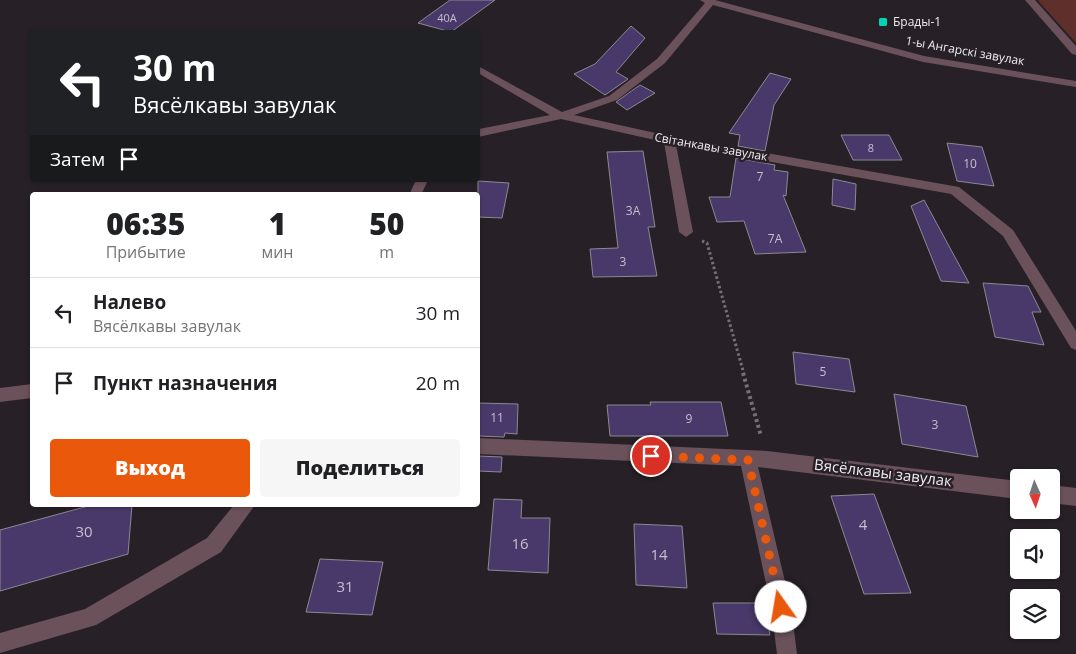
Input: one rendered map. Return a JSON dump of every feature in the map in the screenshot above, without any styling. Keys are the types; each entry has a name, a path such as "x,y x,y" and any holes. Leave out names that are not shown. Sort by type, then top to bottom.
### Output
{"street":[{"path":"1030,0 1076,52"},
{"path":"480,133 561,116 613,98 661,61 708,1"},
{"name":"1-ы Ангарскі завулак","path":"708,1 732,3 924,59 1076,84"},
{"name":"Світанкавы завулак","path":"480,70 561,116 668,140 955,190 1008,233 1076,344"},
{"path":"668,140 686,232"},
{"path":"0,395 30,391"},
{"name":"Вясёлкавы завулак","path":"480,446 748,460 768,459 1010,489"},
{"path":"748,460 781,607 787,654"},
{"path":"1060,495 1076,497"},
{"path":"0,643 89,618 214,545 244,507"}],"path":[{"path":"686,232 707,243 768,459"}],"shaded area":[{"path":"1038,0 1076,0 1076,43 1041,4"}],"building":[{"path":"450,0 495,0 454,30 444,30 418,23"},
{"path":"631,26 645,38 616,72 628,79 605,95 574,74 595,64"},
{"path":"770,73 791,79 774,105 765,151 738,146 740,135 729,133"},
{"path":"640,85 655,93 627,110 616,102"},
{"path":"841,135 889,135 902,160 853,160"},
{"path":"947,143 982,147 994,186 957,181"},
{"path":"643,151 655,227 648,227 657,276 593,277 590,249 618,248 607,152"},
{"path":"736,158 775,165 774,170 788,172 786,196 783,195 806,252 755,254 744,221 717,222 709,197 730,197"},
{"path":"833,179 856,184 855,210 832,205"},
{"path":"480,181 509,183 502,218 480,217 480,192 478,192 478,182"},
{"path":"924,200 969,283 941,281 911,206"},
{"path":"983,283 1028,286 1041,312 1032,312 1044,345 995,337"},
{"path":"793,352 849,359 855,392 796,384"},
{"path":"894,394 966,406 978,457 902,444"},
{"path":"650,402 721,402 728,436 610,436 607,405 651,405"},
{"path":"480,403 518,404 517,434 505,433 504,437 480,436"},
{"path":"480,456 502,457 501,472 480,471"},
{"path":"874,494 911,593 864,594 831,496"},
{"path":"494,499 522,500 521,518 550,518 548,573 488,570"},
{"path":"85,507 132,507 128,554 0,591 0,530"},
{"path":"634,524 682,526 687,588 636,585"},
{"path":"320,559 383,562 372,615 306,612"},
{"path":"713,603 764,603 770,635 717,634"}],"place":[{"name":"Брады-1","path":"883,22"}],"route":[{"path":"651,456 748,460 781,607"}]}
